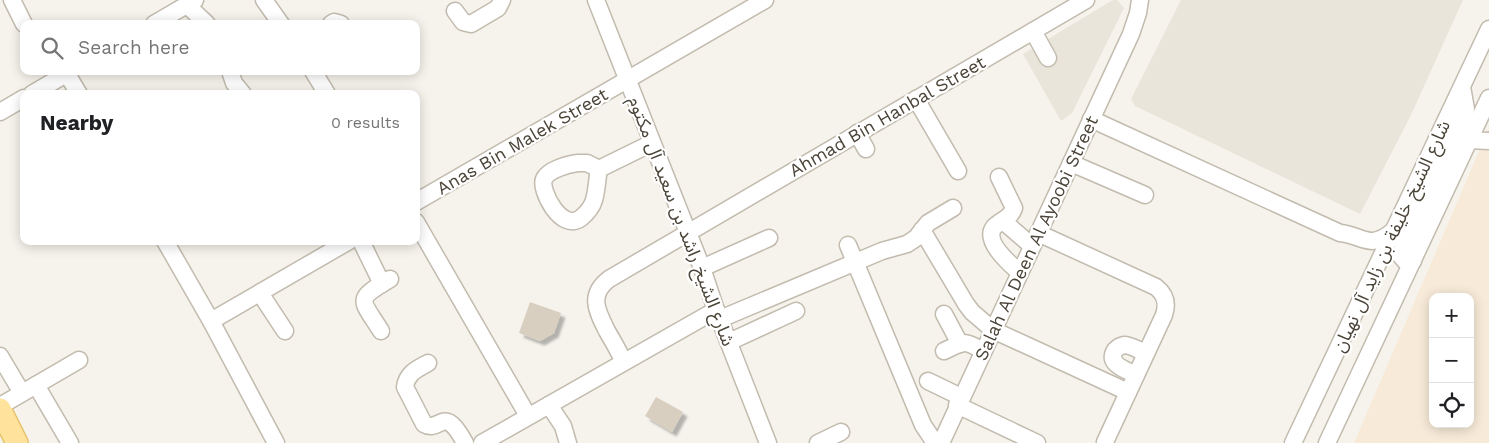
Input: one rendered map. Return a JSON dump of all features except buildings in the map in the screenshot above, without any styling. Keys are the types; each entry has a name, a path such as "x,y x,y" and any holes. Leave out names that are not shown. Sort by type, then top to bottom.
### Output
{"main road":[{"path":"0,407 17,443"}],"street":[{"path":"12,0 22,20"},
{"path":"264,0 278,20"},
{"path":"455,10 463,22 471,24 498,8 502,0"},
{"name":"شارع الشيخ راشد بن سعيد آل مكتوم","path":"596,0 702,268 728,342 768,443"},
{"name":"Anas Bin Malek Street","path":"420,200 765,0"},
{"name":"Ahmad Bin Hanbal Street","path":"624,362 598,314 596,299 599,290 609,279 1086,0"},
{"name":"Salah Al Deen Al Ayoobi Street","path":"941,443 1131,34 1142,19 1142,1"},
{"path":"161,20 191,2 204,20"},
{"name":"شارع الشيخ خليفة بن زايد آل نهيان","path":"1292,443 1489,28"},
{"path":"1033,31 1048,58"},
{"path":"38,90 59,75"},
{"path":"61,75 75,90"},
{"path":"231,75 240,90"},
{"path":"315,75 325,90"},
{"path":"1413,262 1406,262 1400,255 1464,118 1466,109 1462,87"},
{"name":"شارع الشيخ خليفة بن زايد آل نهيان","path":"1327,443 1489,98"},
{"path":"916,99 958,171"},
{"path":"0,112 20,100"},
{"path":"1092,118 1340,233 1370,241 1382,238 1393,231"},
{"path":"857,133 866,149"},
{"path":"1469,140 1489,141"},
{"path":"599,169 652,143"},
{"path":"1071,163 1145,195"},
{"path":"999,177 1014,208 1012,214 992,230 992,239 1006,260 1020,273"},
{"path":"488,441 528,416 624,362 718,314 856,263 882,251 907,244 916,238 928,223 953,208"},
{"path":"1003,221 1035,239 1160,290 1165,299 1166,310 1104,442"},
{"path":"420,229 528,416"},
{"path":"922,230 966,304 976,316 993,330 1128,392"},
{"path":"1340,233 1365,251 1370,261 1372,274"},
{"path":"702,268 769,238"},
{"path":"166,245 211,321 276,443"},
{"path":"211,321 342,245"},
{"path":"364,245 386,281 367,293 364,298 364,304 380,331"},
{"path":"848,245 923,426 935,443"},
{"path":"260,293 285,331"},
{"path":"728,342 796,311"},
{"path":"944,314 956,338 969,343 983,352"},
{"path":"944,351 976,316"},
{"path":"1136,374 1117,365 1113,359 1114,352 1119,346 1126,345 1146,353"},
{"path":"0,356 29,389 70,443"},
{"path":"0,407 79,360"},
{"path":"428,363 411,373 406,380 405,387 424,424 432,426 445,421 451,423 456,427 465,443"},
{"path":"928,381 959,401 1037,443"},
{"path":"549,404 563,426 568,443"},
{"path":"818,443 840,432"}],"shaded area":[{"path":"1113,0 1117,0 1124,8 1072,113 1061,121 1023,54"},
{"path":"1181,0 1463,0 1411,115 1360,214 1135,106 1131,99"},
{"path":"1489,128 1489,443 1354,443"}]}
